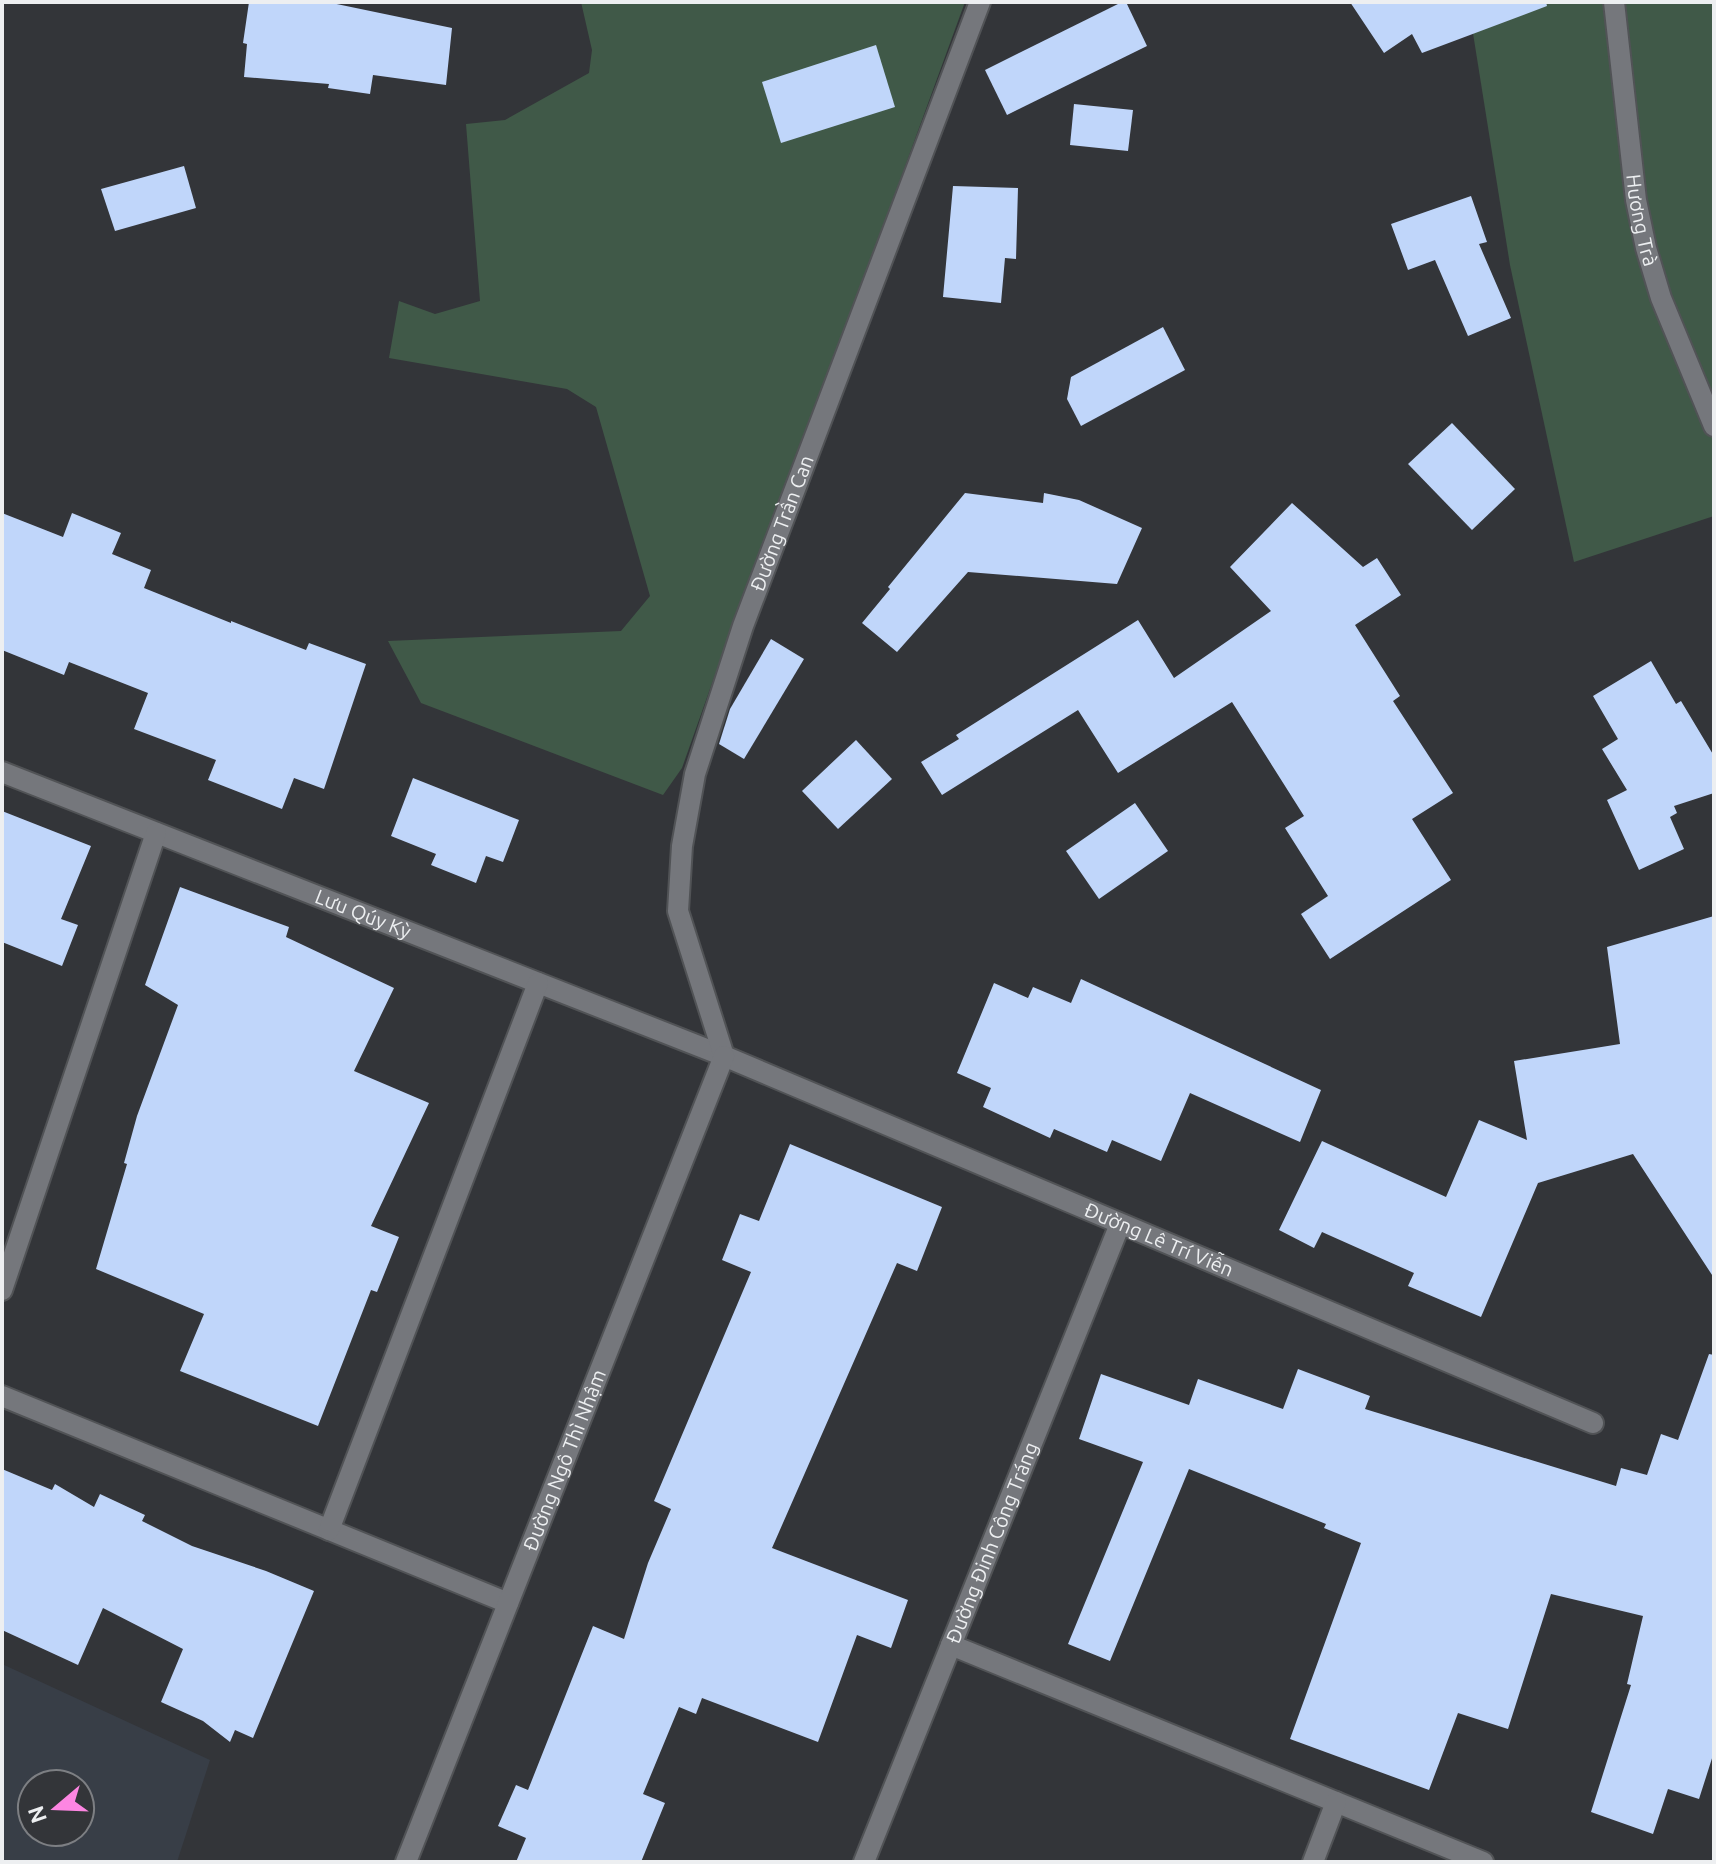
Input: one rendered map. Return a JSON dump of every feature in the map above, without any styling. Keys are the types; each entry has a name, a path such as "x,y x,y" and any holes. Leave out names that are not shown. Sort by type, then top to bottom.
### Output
{"street":[{"name":"Đường Trần Can","path":"724,1056 678,911 682,846 695,774 743,626 980,2"},
{"name":"Hương Trà","path":"1614,2 1636,200 1646,248 1661,298 1714,426"},
{"name":"Lưu Qúy Kỳ","path":"2,772 724,1056"},
{"path":"2,1290 156,833"},
{"path":"329,1530 538,983"},
{"name":"Đường Lê Trí Viễn","path":"724,1056 1593,1423"},
{"name":"Đường Ngô Thì Nhậm","path":"406,1862 724,1056"},
{"name":"Đường Đinh Công Tráng","path":"864,1862 1120,1224"},
{"path":"2,1396 508,1603"},
{"path":"951,1645 1483,1862"},
{"path":"1313,1862 1336,1802"}],"shaded area":[{"path":"2,1664 210,1760 177,1862 2,1862"}],"green space":[{"path":"581,2 965,2 682,768 663,795 421,703 388,641 621,631 650,596 596,407 567,389 389,358 399,301 435,314 480,301 466,124 505,120 589,73 592,50"},
{"path":"1468,2 1714,2 1714,516 1574,562 1510,265"}],"building":[{"path":"249,2 327,2 452,28 446,85 373,75 370,94 328,88 329,84 244,77 247,44 243,43"},
{"path":"1126,2 1147,46 1007,115 985,70"},
{"path":"1350,2 1546,2 1547,6 1422,53 1412,34 1384,53"},
{"path":"876,45 895,107 781,143 762,82"},
{"path":"1074,104 1133,110 1128,151 1070,145"},
{"path":"184,166 196,208 115,231 101,189"},
{"path":"953,186 1018,188 1016,259 1005,258 1001,303 943,297"},
{"path":"1471,196 1487,242 1479,244 1511,318 1468,336 1435,260 1408,270 1391,224"},
{"path":"1163,327 1185,370 1081,426 1067,399 1071,377"},
{"path":"1452,423 1515,489 1472,530 1408,464"},
{"path":"965,493 1043,503 1044,493 1079,500 1142,528 1117,584 968,572 897,652 862,623"},
{"path":"1292,503 1363,567 1377,558 1401,595 1355,625 1400,696 1393,701 1453,793 1412,819 1451,880 1330,959 1301,914 1328,896 1285,828 1304,816 1232,702 1118,773 1078,710 942,795 921,762 959,739 956,735 1138,620 1174,678 1271,611 1230,567"},
{"path":"2,513 63,537 72,513 121,533 112,554 151,570 144,588 306,650 309,643 366,664 324,789 294,778 282,809 208,780 216,760 134,729 148,693 69,662 64,675 2,650"},
{"path":"771,639 804,659 744,759 719,744 730,709"},
{"path":"1651,661 1676,704 1681,701 1714,756 1714,793 1674,806 1677,813 1670,817 1684,849 1639,870 1607,800 1627,790 1602,749 1618,739 1593,696"},
{"path":"856,740 892,779 838,829 802,791"},
{"path":"413,778 519,820 503,862 486,856 476,883 431,865 436,854 391,836"},
{"path":"1135,803 1168,851 1099,899 1066,851"},
{"path":"2,811 91,846 61,919 78,925 62,966 2,942"},
{"path":"180,887 289,927 286,937 394,988 354,1071 429,1103 371,1226 399,1237 377,1292 371,1290 318,1426 180,1371 204,1314 96,1269 127,1164 124,1163 137,1116 178,1005 145,985"},
{"path":"1714,916 1714,1278 1633,1154 1538,1183 1481,1317 1408,1286 1414,1273 1322,1232 1314,1248 1279,1230 1322,1141 1446,1197 1479,1120 1527,1140 1514,1061 1620,1044 1607,947"},
{"path":"1081,979 1321,1090 1300,1142 1190,1093 1161,1161 1112,1140 1107,1152 1054,1129 1050,1138 983,1107 991,1088 957,1073 994,983 1028,998 1033,987 1071,1003"},
{"path":"790,1144 942,1207 917,1271 897,1263 772,1548 908,1600 891,1648 857,1635 818,1742 702,1698 696,1714 679,1707 643,1794 665,1803 641,1862 516,1862 526,1838 498,1826 516,1785 528,1790 593,1626 624,1639 648,1563 671,1509 654,1501 751,1272 722,1260 740,1214 759,1221"},
{"path":"1709,1354 1714,1355 1714,1752 1699,1799 1668,1789 1653,1834 1591,1812 1631,1685 1627,1684 1643,1616 1551,1594 1508,1729 1458,1713 1429,1790 1290,1739 1361,1543 1324,1528 1326,1524 1189,1469 1110,1661 1068,1644 1143,1462 1079,1439 1101,1374 1189,1405 1198,1379 1283,1409 1298,1369 1370,1396 1365,1409 1616,1486 1621,1468 1647,1475 1661,1434 1678,1440"},
{"path":"2,1469 52,1490 55,1484 94,1507 100,1494 145,1515 142,1521 192,1546 314,1591 253,1738 235,1730 230,1742 203,1721 161,1702 183,1649 103,1608 78,1665 2,1630"}]}
